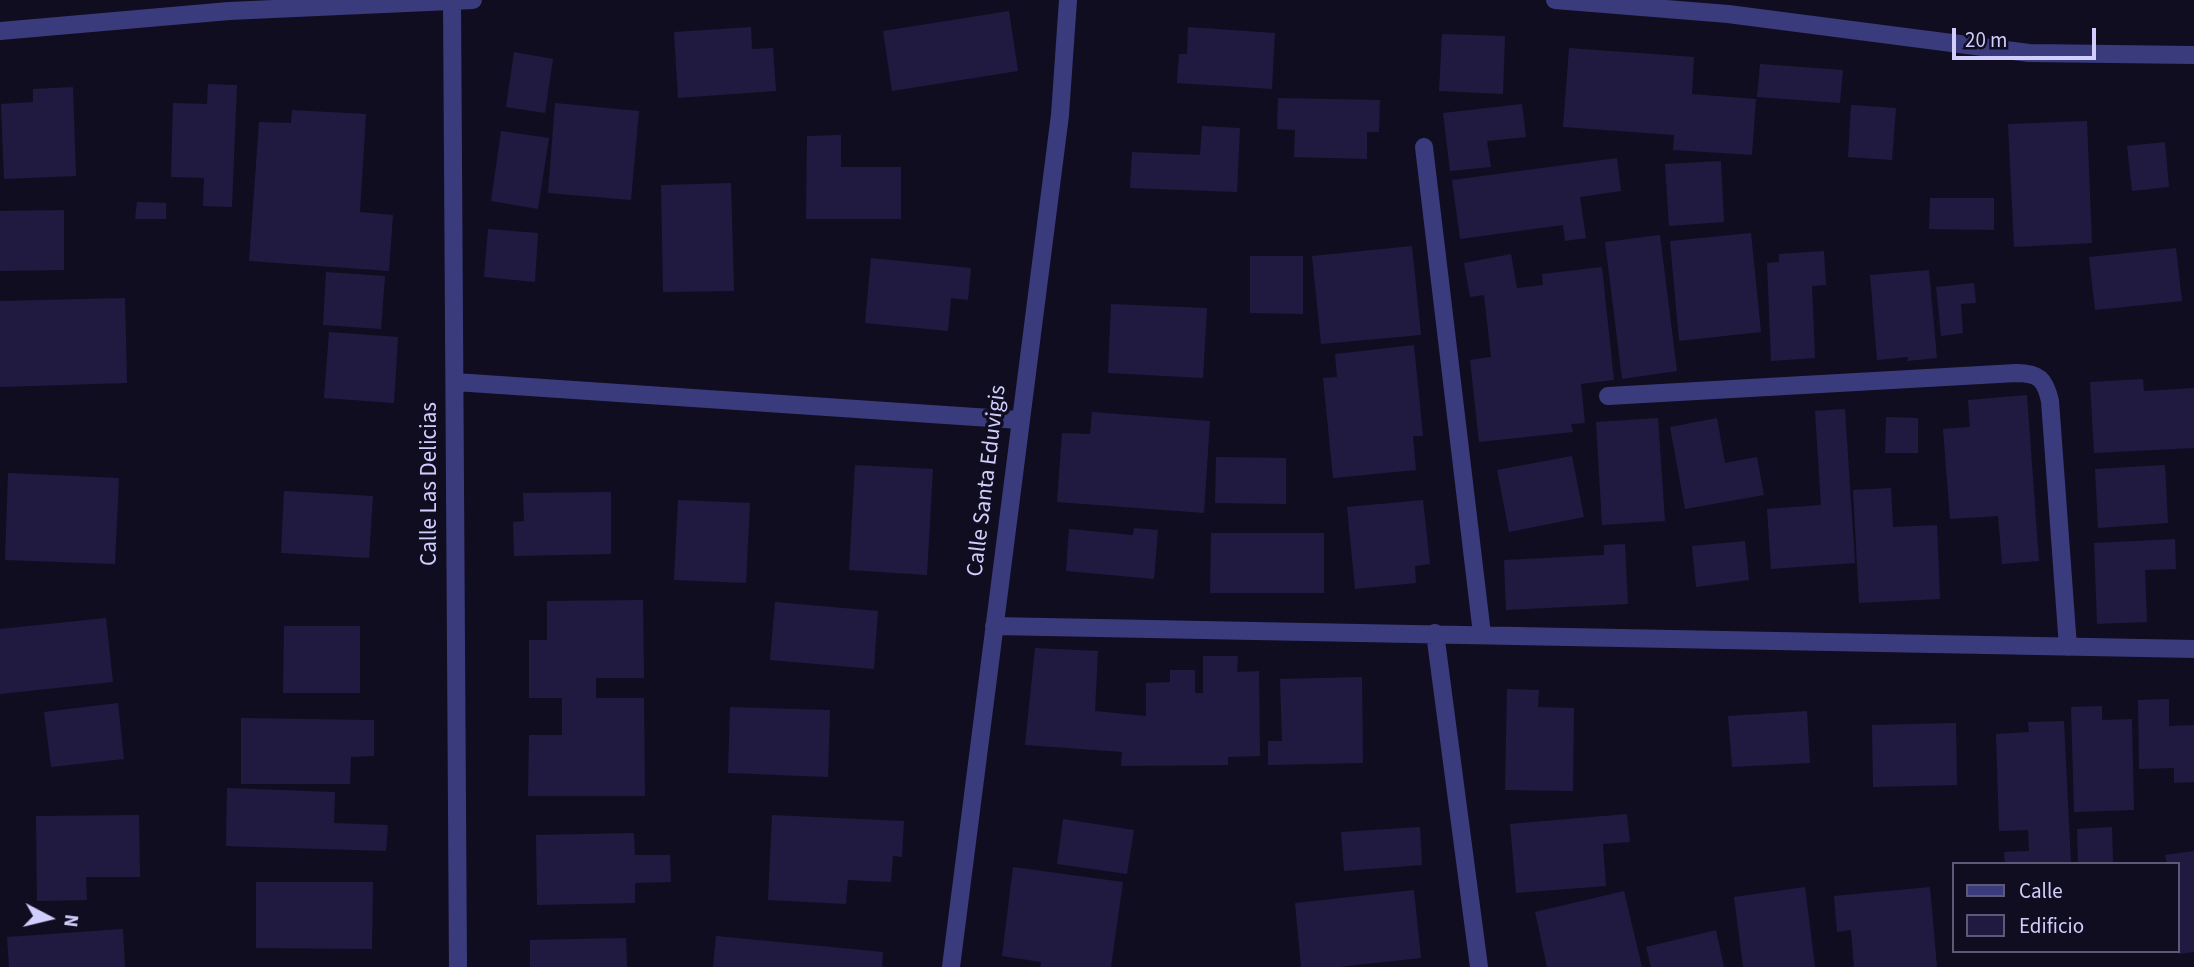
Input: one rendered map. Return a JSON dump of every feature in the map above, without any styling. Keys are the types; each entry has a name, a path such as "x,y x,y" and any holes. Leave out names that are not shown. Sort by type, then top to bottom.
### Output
{"street":[{"path":"0,31 229,11 473,0"},
{"name":"Calle Santa Eduvigis","path":"951,967 1060,116 1068,0"},
{"path":"1555,0 1624,3 1728,14 2029,52 2194,55"},
{"name":"Calle Las Delicias","path":"452,1 458,967"},
{"path":"1424,147 1482,634"},
{"path":"1608,396 2016,373 2036,376 2044,381 2050,401 2068,647"},
{"path":"455,382 1020,420"},
{"path":"994,626 2194,649"},
{"path":"1435,633 1479,967"}],"building":[{"path":"1009,11 1018,71 892,91 883,31"},
{"path":"751,27 752,49 773,48 776,91 678,98 674,32"},
{"path":"1188,27 1275,33 1272,89 1177,83 1179,54 1187,54"},
{"path":"1442,34 1505,36 1503,94 1439,91"},
{"path":"1569,48 1694,57 1692,94 1756,99 1752,155 1673,150 1674,135 1563,127"},
{"path":"514,52 553,59 545,113 506,107"},
{"path":"1760,64 1843,70 1840,103 1757,97"},
{"path":"208,84 237,85 232,207 203,206 204,178 171,177 173,103 207,104"},
{"path":"73,87 76,176 4,179 1,104 33,102 33,89"},
{"path":"1278,98 1380,100 1379,132 1367,132 1367,159 1294,157 1295,130 1277,129"},
{"path":"555,103 639,111 631,200 548,193"},
{"path":"1522,104 1526,137 1487,141 1491,167 1450,171 1443,113"},
{"path":"1851,105 1896,108 1892,160 1848,157"},
{"path":"292,110 366,114 360,212 393,215 389,271 249,261 259,122 291,123"},
{"path":"2087,121 2092,243 2014,247 2008,124"},
{"path":"1202,126 1240,128 1237,192 1130,188 1132,152 1200,155"},
{"path":"501,131 549,138 538,209 491,201"},
{"path":"841,135 841,167 901,167 901,219 806,219 807,136"},
{"path":"2165,142 2169,187 2132,191 2127,146"},
{"path":"1617,158 1621,191 1580,197 1586,238 1565,241 1563,225 1460,239 1452,180"},
{"path":"1721,161 1724,222 1669,226 1665,164"},
{"path":"731,183 734,291 663,292 661,185"},
{"path":"1930,198 1994,198 1994,230 1929,229"},
{"path":"137,202 166,203 166,219 135,219"},
{"path":"64,210 64,270 0,271 0,211"},
{"path":"488,229 538,233 535,282 484,277"},
{"path":"1751,233 1761,332 1679,341 1670,241"},
{"path":"1660,235 1677,371 1622,379 1605,242"},
{"path":"1412,246 1421,335 1321,344 1312,256"},
{"path":"2176,248 2182,301 2095,310 2089,257"},
{"path":"1824,251 1826,285 1812,286 1815,358 1771,361 1767,263 1779,262 1779,254"},
{"path":"1511,254 1517,288 1543,285 1542,274 1602,267 1614,380 1581,384 1585,423 1571,424 1573,432 1479,442 1470,360 1491,357 1484,295 1470,297 1464,263"},
{"path":"1250,256 1303,256 1303,314 1250,313"},
{"path":"871,258 971,268 968,300 951,298 948,331 865,323"},
{"path":"1929,270 1937,358 1877,360 1870,275"},
{"path":"326,272 385,276 381,329 323,325"},
{"path":"1974,283 1976,303 1961,304 1963,333 1941,336 1936,287"},
{"path":"125,298 127,383 0,387 0,301"},
{"path":"1111,304 1207,308 1203,378 1108,373"},
{"path":"329,332 398,337 394,403 324,398"},
{"path":"1414,345 1423,436 1413,436 1416,470 1333,478 1323,378 1337,377 1335,354"},
{"path":"2143,379 2144,391 2194,388 2194,448 2094,453 2090,382"},
{"path":"2027,395 2039,561 2002,564 1998,516 1950,519 1943,429 1970,427 1968,400"},
{"path":"1845,409 1855,563 1771,569 1767,509 1821,505 1815,411"},
{"path":"1092,412 1210,421 1204,513 1057,502 1062,433 1090,434"},
{"path":"1886,417 1918,418 1918,453 1885,453"},
{"path":"1658,418 1665,521 1602,525 1596,422"},
{"path":"1717,418 1725,463 1757,457 1764,495 1685,509 1670,427"},
{"path":"1572,456 1584,517 1509,532 1497,470"},
{"path":"1216,457 1286,458 1286,504 1215,503"},
{"path":"855,465 933,469 927,575 849,570"},
{"path":"2165,465 2168,523 2098,528 2095,469"},
{"path":"8,473 119,478 115,564 5,560"},
{"path":"1891,488 1893,527 1937,525 1940,599 1859,603 1853,490"},
{"path":"284,491 373,496 369,558 281,553"},
{"path":"611,492 611,554 514,556 513,522 524,521 523,493"},
{"path":"678,500 750,503 746,583 674,580"},
{"path":"1423,500 1430,564 1415,566 1416,583 1355,589 1347,507"},
{"path":"1134,528 1158,530 1154,579 1066,571 1069,529 1133,535"},
{"path":"1211,533 1324,533 1324,593 1210,593"},
{"path":"2175,539 2176,569 2145,570 2147,622 2097,624 2094,543"},
{"path":"1745,541 1749,580 1696,587 1692,546"},
{"path":"1625,544 1628,604 1506,610 1504,560 1604,555 1604,545"},
{"path":"643,600 644,678 596,678 596,698 644,698 645,796 528,796 529,735 562,735 562,698 529,698 529,640 547,640 547,601"},
{"path":"775,602 878,611 874,669 770,660"},
{"path":"106,618 113,682 0,694 0,629"},
{"path":"284,626 360,626 360,693 283,693"},
{"path":"1035,648 1098,651 1095,711 1146,716 1146,683 1170,682 1170,670 1195,670 1195,693 1203,693 1203,656 1238,656 1237,672 1259,671 1260,756 1228,757 1228,765 1121,766 1122,752 1025,745"},
{"path":"1362,677 1363,763 1268,765 1268,741 1282,741 1280,679"},
{"path":"1507,689 1539,690 1538,707 1574,708 1573,791 1505,790"},
{"path":"2169,699 2169,726 2194,725 2194,782 2174,783 2174,768 2139,769 2138,700"},
{"path":"118,703 124,759 51,767 44,712"},
{"path":"2102,706 2102,720 2132,719 2134,810 2074,812 2071,707"},
{"path":"730,707 830,710 828,777 728,773"},
{"path":"1807,711 1810,763 1732,767 1728,716"},
{"path":"241,718 374,720 374,756 351,757 350,784 241,784"},
{"path":"2064,721 2071,862 2005,862 2004,852 2029,851 2028,830 1999,831 1996,734 2029,732 2028,722"},
{"path":"1956,723 1957,785 1873,787 1872,725"},
{"path":"227,788 335,792 334,823 388,825 386,851 226,846"},
{"path":"1627,814 1630,842 1603,844 1606,886 1516,893 1510,824"},
{"path":"139,815 140,877 86,877 87,900 37,901 36,816"},
{"path":"772,815 904,821 902,857 893,856 891,882 848,880 846,904 768,900"},
{"path":"1063,819 1134,830 1127,874 1057,864"},
{"path":"1420,827 1422,865 1344,871 1341,832"},
{"path":"2112,827 2113,862 2078,862 2077,829"},
{"path":"634,833 635,855 670,855 671,882 635,883 635,903 537,905 536,835"},
{"path":"2194,851 2194,952 2179,954 2180,862 2167,862 2165,855"},
{"path":"1013,867 1123,882 1111,967 1040,967 1041,962 1002,956"},
{"path":"256,882 373,882 372,949 256,948"},
{"path":"1805,887 1815,967 1743,967 1734,897"},
{"path":"1930,887 1937,967 1854,967 1851,930 1837,932 1834,896"},
{"path":"1414,890 1421,958 1338,967 1301,967 1295,903"},
{"path":"1624,891 1642,967 1547,967 1535,912"},
{"path":"123,929 125,967 9,967 7,937"},
{"path":"1716,930 1724,967 1651,967 1646,947"},
{"path":"716,936 883,952 882,967 713,967"},
{"path":"626,938 627,967 530,967 530,940"}]}
